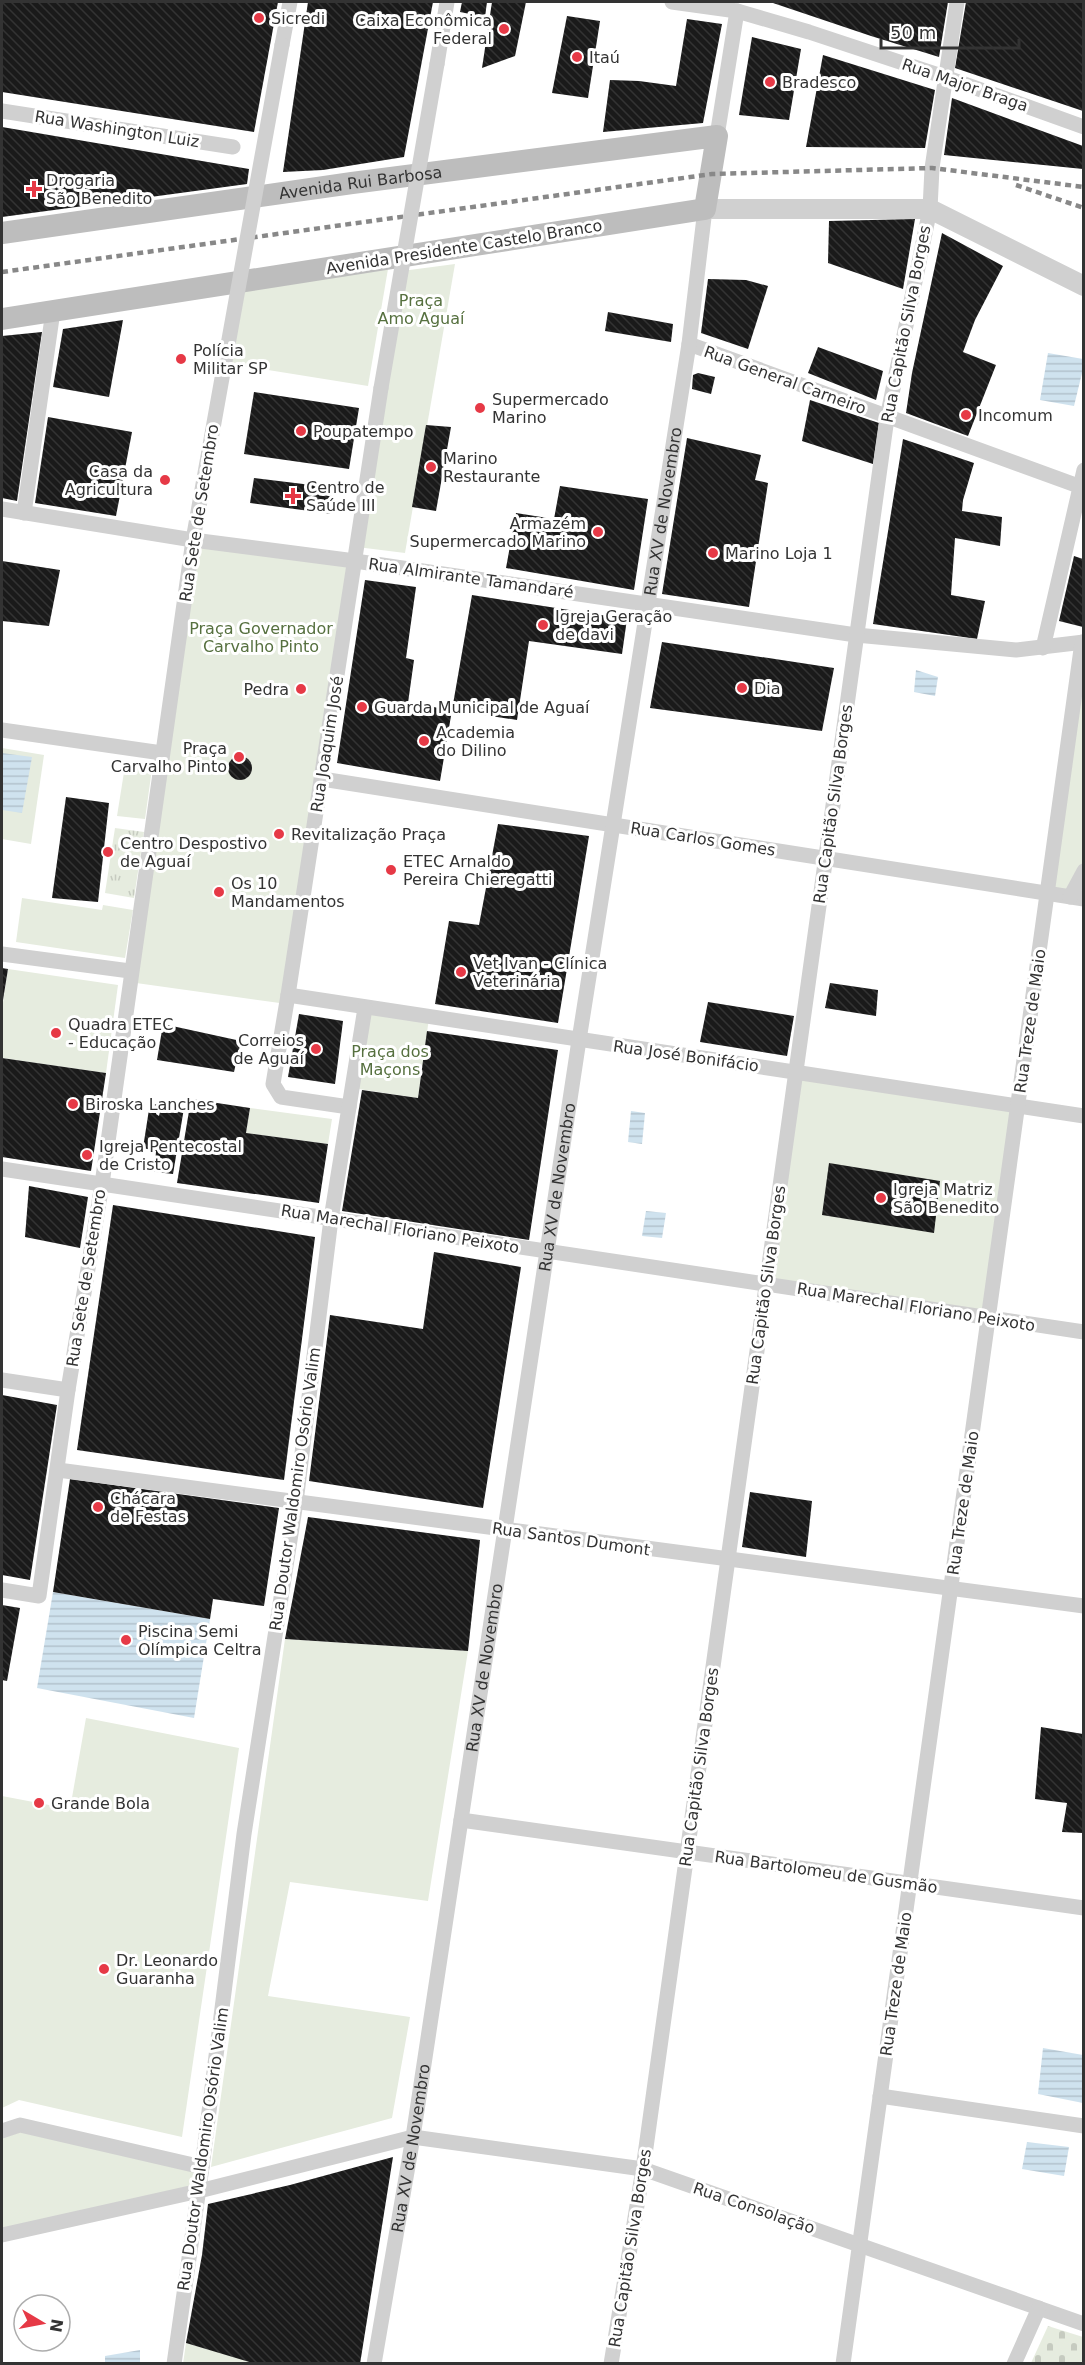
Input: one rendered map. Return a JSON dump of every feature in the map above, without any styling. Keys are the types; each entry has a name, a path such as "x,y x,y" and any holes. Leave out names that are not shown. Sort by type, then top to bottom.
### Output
{"main road":[{"name":"Rua XV de Novembro","path":"705,209 717,136"},
{"name":"Avenida Rui Barbosa","path":"2,233 352,183 717,136"},
{"name":"Avenida Presidente Castelo Branco","path":"2,319 705,209"}],"street":[{"name":"Rua Sete de Setembro","path":"2,1590 39,1596 68,1389 102,1184 130,971 193,540 290,2"},
{"name":"Rua Joaquim José","path":"349,1107 281,1097 273,1084 381,388 447,2"},
{"name":"Rua Major Braga","path":"672,2 737,11 945,77 1083,127"},
{"path":"945,77 957,2"},
{"name":"Rua XV de Novembro","path":"717,136 737,11"},
{"name":"Rua Capitão Silva Borges","path":"611,2364 643,2169 887,418 930,209 932,168 945,77"},
{"name":"Rua Washington Luiz","path":"2,111 233,147"},
{"name":"Rua XV de Novembro","path":"374,2364 413,2137 579,1040 689,344 705,209"},
{"name":"Avenida Presidente Castelo Branco","path":"705,209 930,209"},
{"path":"930,209 1083,286"},
{"path":"24,513 53,311"},
{"name":"Rua General Carneiro","path":"689,344 887,418 1082,487"},
{"path":"1043,648 1082,487 1083,470"},
{"name":"Rua Almirante Tamandaré","path":"2,509 193,540 355,561 856,635 1016,650 1083,642"},
{"name":"Rua Treze de Maio","path":"843,2364 1083,642"},
{"path":"2,730 162,753"},
{"name":"Rua Carlos Gomes","path":"322,779 1077,898"},
{"path":"1077,898 1083,871"},
{"path":"2,954 130,971"},
{"name":"Rua José Bonifácio","path":"288,995 1083,1116"},
{"name":"Rua Doutor Waldomiro Osório Valim","path":"174,2364 199,2192 244,1834 296,1502 331,1219 365,1008"},
{"name":"Rua Marechal Floriano Peixoto","path":"2,1169 1083,1332"},
{"path":"2,1380 68,1389"},
{"name":"Rua Santos Dumont","path":"58,1470 1083,1606"},
{"name":"Rua Bartolomeu de Gusmão","path":"461,1820 1083,1908"},
{"path":"880,2096 1083,2126"},
{"path":"2,2131 20,2125 202,2167"},
{"path":"2,2235 199,2192 413,2137"},
{"name":"Rua Consolação","path":"413,2137 643,2169 1083,2324"},
{"path":"1014,2364 1039,2308"}],"green space":[{"name":"Praça Amo Aguaí","path":"455,264 405,553 357,547 402,271"},
{"path":"388,269 368,386 230,364 242,292"},
{"name":"Praça Governador Carvalho Pinto","path":"193,540 355,561 287,1004 129,982"},
{"path":"1084,642 1083,871 1070,897 1047,893"},
{"path":"2,748 44,755 31,844 2,839"},
{"path":"125,766 152,769 145,819 117,816"},
{"path":"115,828 144,832 134,898 105,893"},
{"path":"22,898 102,910 103,905 133,910 125,958 16,942"},
{"name":"Quadra ETEC - Educação","path":"8,969 118,985 106,1073 2,1058 2,1009"},
{"name":"Praça dos Maçons","path":"365,1008 429,1018 418,1098 352,1088"},
{"path":"795,1072 1018,1105 988,1318 766,1284"},
{"path":"250,1108 332,1119 328,1144 246,1133"},
{"path":"285,1639 468,1651 428,1901 290,1882 268,1996 410,2017 392,2118 211,2167"},
{"name":"Dr. Leonardo Guaranha","path":"86,1718 239,1748 182,2137 19,2100 2,2108 2,1796 70,1809"},
{"path":"20,2125 202,2167 199,2191 2,2235 2,2131"},
{"path":"1048,2326 1083,2337 1083,2363 1031,2363"},
{"path":"186,2343 256,2363 183,2364"}],"water":[{"path":"1048,353 1083,359 1083,369 1074,406 1040,400"},
{"path":"916,670 938,677 935,696 914,692"},
{"path":"2,753 32,757 22,813 2,810"},
{"path":"631,1111 645,1113 642,1144 628,1142"},
{"path":"646,1211 666,1213 662,1238 642,1236"},
{"name":"Piscina Semi Olímpica Celtra","path":"53,1592 210,1619 194,1718 37,1688"},
{"path":"1043,2048 1083,2055 1083,2103 1038,2094"},
{"path":"1027,2142 1069,2147 1064,2176 1022,2169"},
{"path":"140,2350 140,2363 105,2363 105,2356"}],"building":[{"path":"2,2 278,2 254,132 2,92"},
{"path":"308,2 433,2 404,157 323,170 283,172"},
{"path":"462,2 487,2 485,17 460,12"},
{"name":"Caixa Econômica Federal","path":"492,2 526,2 515,56 482,68"},
{"path":"770,2 948,2 939,57"},
{"path":"966,2 1083,2 1083,111 955,68"},
{"name":"Itaú","path":"567,16 600,21 588,98 552,93"},
{"path":"687,19 722,24 703,123 603,132 610,80 676,86"},
{"name":"Bradesco","path":"752,37 801,49 789,120 739,115"},
{"path":"823,55 935,90 925,148 806,147"},
{"path":"952,98 1083,146 1083,169 944,155"},
{"path":"2,127 249,169 247,184 2,217"},
{"path":"915,219 903,289 828,263 829,221"},
{"path":"942,233 1003,266 975,320 963,352 996,365 968,436 906,413 912,373"},
{"path":"708,279 746,280 768,286 748,349 701,333"},
{"path":"608,312 673,324 671,342 605,331"},
{"path":"123,320 109,397 53,387 63,329"},
{"path":"42,332 17,501 2,498 2,336"},
{"path":"818,347 883,371 876,400 808,373"},
{"path":"698,373 715,377 711,394 692,389 693,375"},
{"name":"Poupatempo","path":"254,392 359,408 349,469 244,454"},
{"path":"810,400 879,423 873,464 802,441"},
{"path":"48,417 132,432 116,516 35,503"},
{"name":"Marino Restaurante","path":"426,425 451,427 436,511 412,507"},
{"name":"Marino Loja 1","path":"687,438 761,455 755,480 768,483 749,607 662,594"},
{"path":"903,439 974,463 962,511 1002,517 1000,546 955,538 951,595 985,601 977,639 873,624"},
{"name":"Centro de Saúde III","path":"254,478 336,488 332,514 250,503"},
{"path":"560,486 648,499 634,590 506,568 516,513 554,519"},
{"path":"1074,556 1083,559 1083,627 1059,621"},
{"path":"2,561 60,570 49,626 2,621"},
{"path":"365,580 416,587 406,658 414,660 408,703 452,710 440,781 337,763"},
{"path":"472,595 627,619 622,654 529,641 517,720 452,710"},
{"name":"Dia","path":"662,642 834,668 822,731 650,708"},
{"path":"240,756 249,759 252,768 249,777 240,780 231,777 228,768 231,759"},
{"path":"66,797 109,803 98,902 52,898"},
{"path":"498,824 589,836 558,1023 435,1004 449,921 479,925"},
{"path":"2,968 8,969 3,1000 2,1000"},
{"path":"830,983 878,990 876,1016 825,1008"},
{"path":"708,1002 794,1016 787,1056 700,1042"},
{"name":"Correios de Aguaí","path":"299,1014 343,1021 335,1084 288,1077"},
{"path":"163,1024 241,1041 234,1072 157,1060"},
{"path":"427,1031 558,1050 529,1240 342,1211 362,1090 418,1098"},
{"path":"2,1058 106,1073 91,1171 2,1157"},
{"path":"191,1099 250,1108 246,1133 328,1144 319,1203 177,1183"},
{"path":"150,1103 158,1105 156,1114 159,1116 162,1103 184,1108 173,1174 139,1170 141,1161 155,1164 156,1151 143,1148"},
{"name":"Igreja Matriz São Benedito","path":"829,1163 940,1181 934,1233 822,1215"},
{"path":"29,1186 88,1197 80,1248 25,1237"},
{"path":"113,1205 315,1237 284,1480 77,1450"},
{"path":"434,1252 521,1267 483,1508 309,1481 330,1315 423,1329"},
{"path":"2,1395 57,1405 30,1580 2,1575"},
{"path":"70,1479 279,1508 264,1606 213,1599 210,1619 53,1592"},
{"path":"750,1492 812,1501 806,1557 742,1547"},
{"path":"308,1517 480,1540 468,1651 285,1639"},
{"path":"2,1605 20,1608 7,1681 2,1680"},
{"path":"1041,1727 1083,1734 1083,1833 1062,1832 1067,1803 1035,1799"},
{"path":"393,2157 360,2364 256,2364 186,2343 202,2255 208,2204"}],"railway":[{"path":"2,272 712,174 932,168 1084,187"},
{"path":"1016,185 1084,208"}],"place":[{"name":"Sicredi","path":"259,18"},
{"name":"Caixa Econômica Federal","path":"504,29"},
{"name":"Itaú","path":"577,57"},
{"name":"Bradesco","path":"770,82"},
{"name":"Drogaria São Benedito","path":"34,189"},
{"name":"Polícia Militar SP","path":"181,359"},
{"name":"Supermercado Marino","path":"480,408"},
{"name":"Incomum","path":"966,415"},
{"name":"Poupatempo","path":"301,431"},
{"name":"Marino Restaurante","path":"431,467"},
{"name":"Casa da Agricultura","path":"165,480"},
{"name":"Centro de Saúde III","path":"293,496"},
{"name":"Armazém Supermercado Marino","path":"598,532"},
{"name":"Marino Loja 1","path":"713,553"},
{"name":"Igreja Geração de davi","path":"543,625"},
{"name":"Dia","path":"742,688"},
{"name":"Pedra","path":"301,689"},
{"name":"Guarda Municipal de Aguaí","path":"362,707"},
{"name":"Academia do Dilino","path":"424,741"},
{"name":"Praça Carvalho Pinto","path":"239,757"},
{"name":"Revitalização Praça","path":"279,834"},
{"name":"Centro Despostivo de Aguaí","path":"108,852"},
{"name":"ETEC Arnaldo Pereira Chieregatti","path":"391,870"},
{"name":"Os 10 Mandamentos","path":"219,892"},
{"name":"Vet Ivan - Clínica Veterinária","path":"461,972"},
{"name":"Quadra ETEC - Educação","path":"56,1033"},
{"name":"Correios de Aguaí","path":"316,1049"},
{"name":"Biroska Lanches","path":"73,1104"},
{"name":"Igreja Pentecostal de Cristo","path":"87,1155"},
{"name":"Igreja Matriz São Benedito","path":"881,1198"},
{"name":"Chácara de Festas","path":"98,1507"},
{"name":"Piscina Semi Olímpica Celtra","path":"126,1640"},
{"name":"Grande Bola","path":"39,1803"},
{"name":"Dr. Leonardo Guaranha","path":"104,1969"}]}
